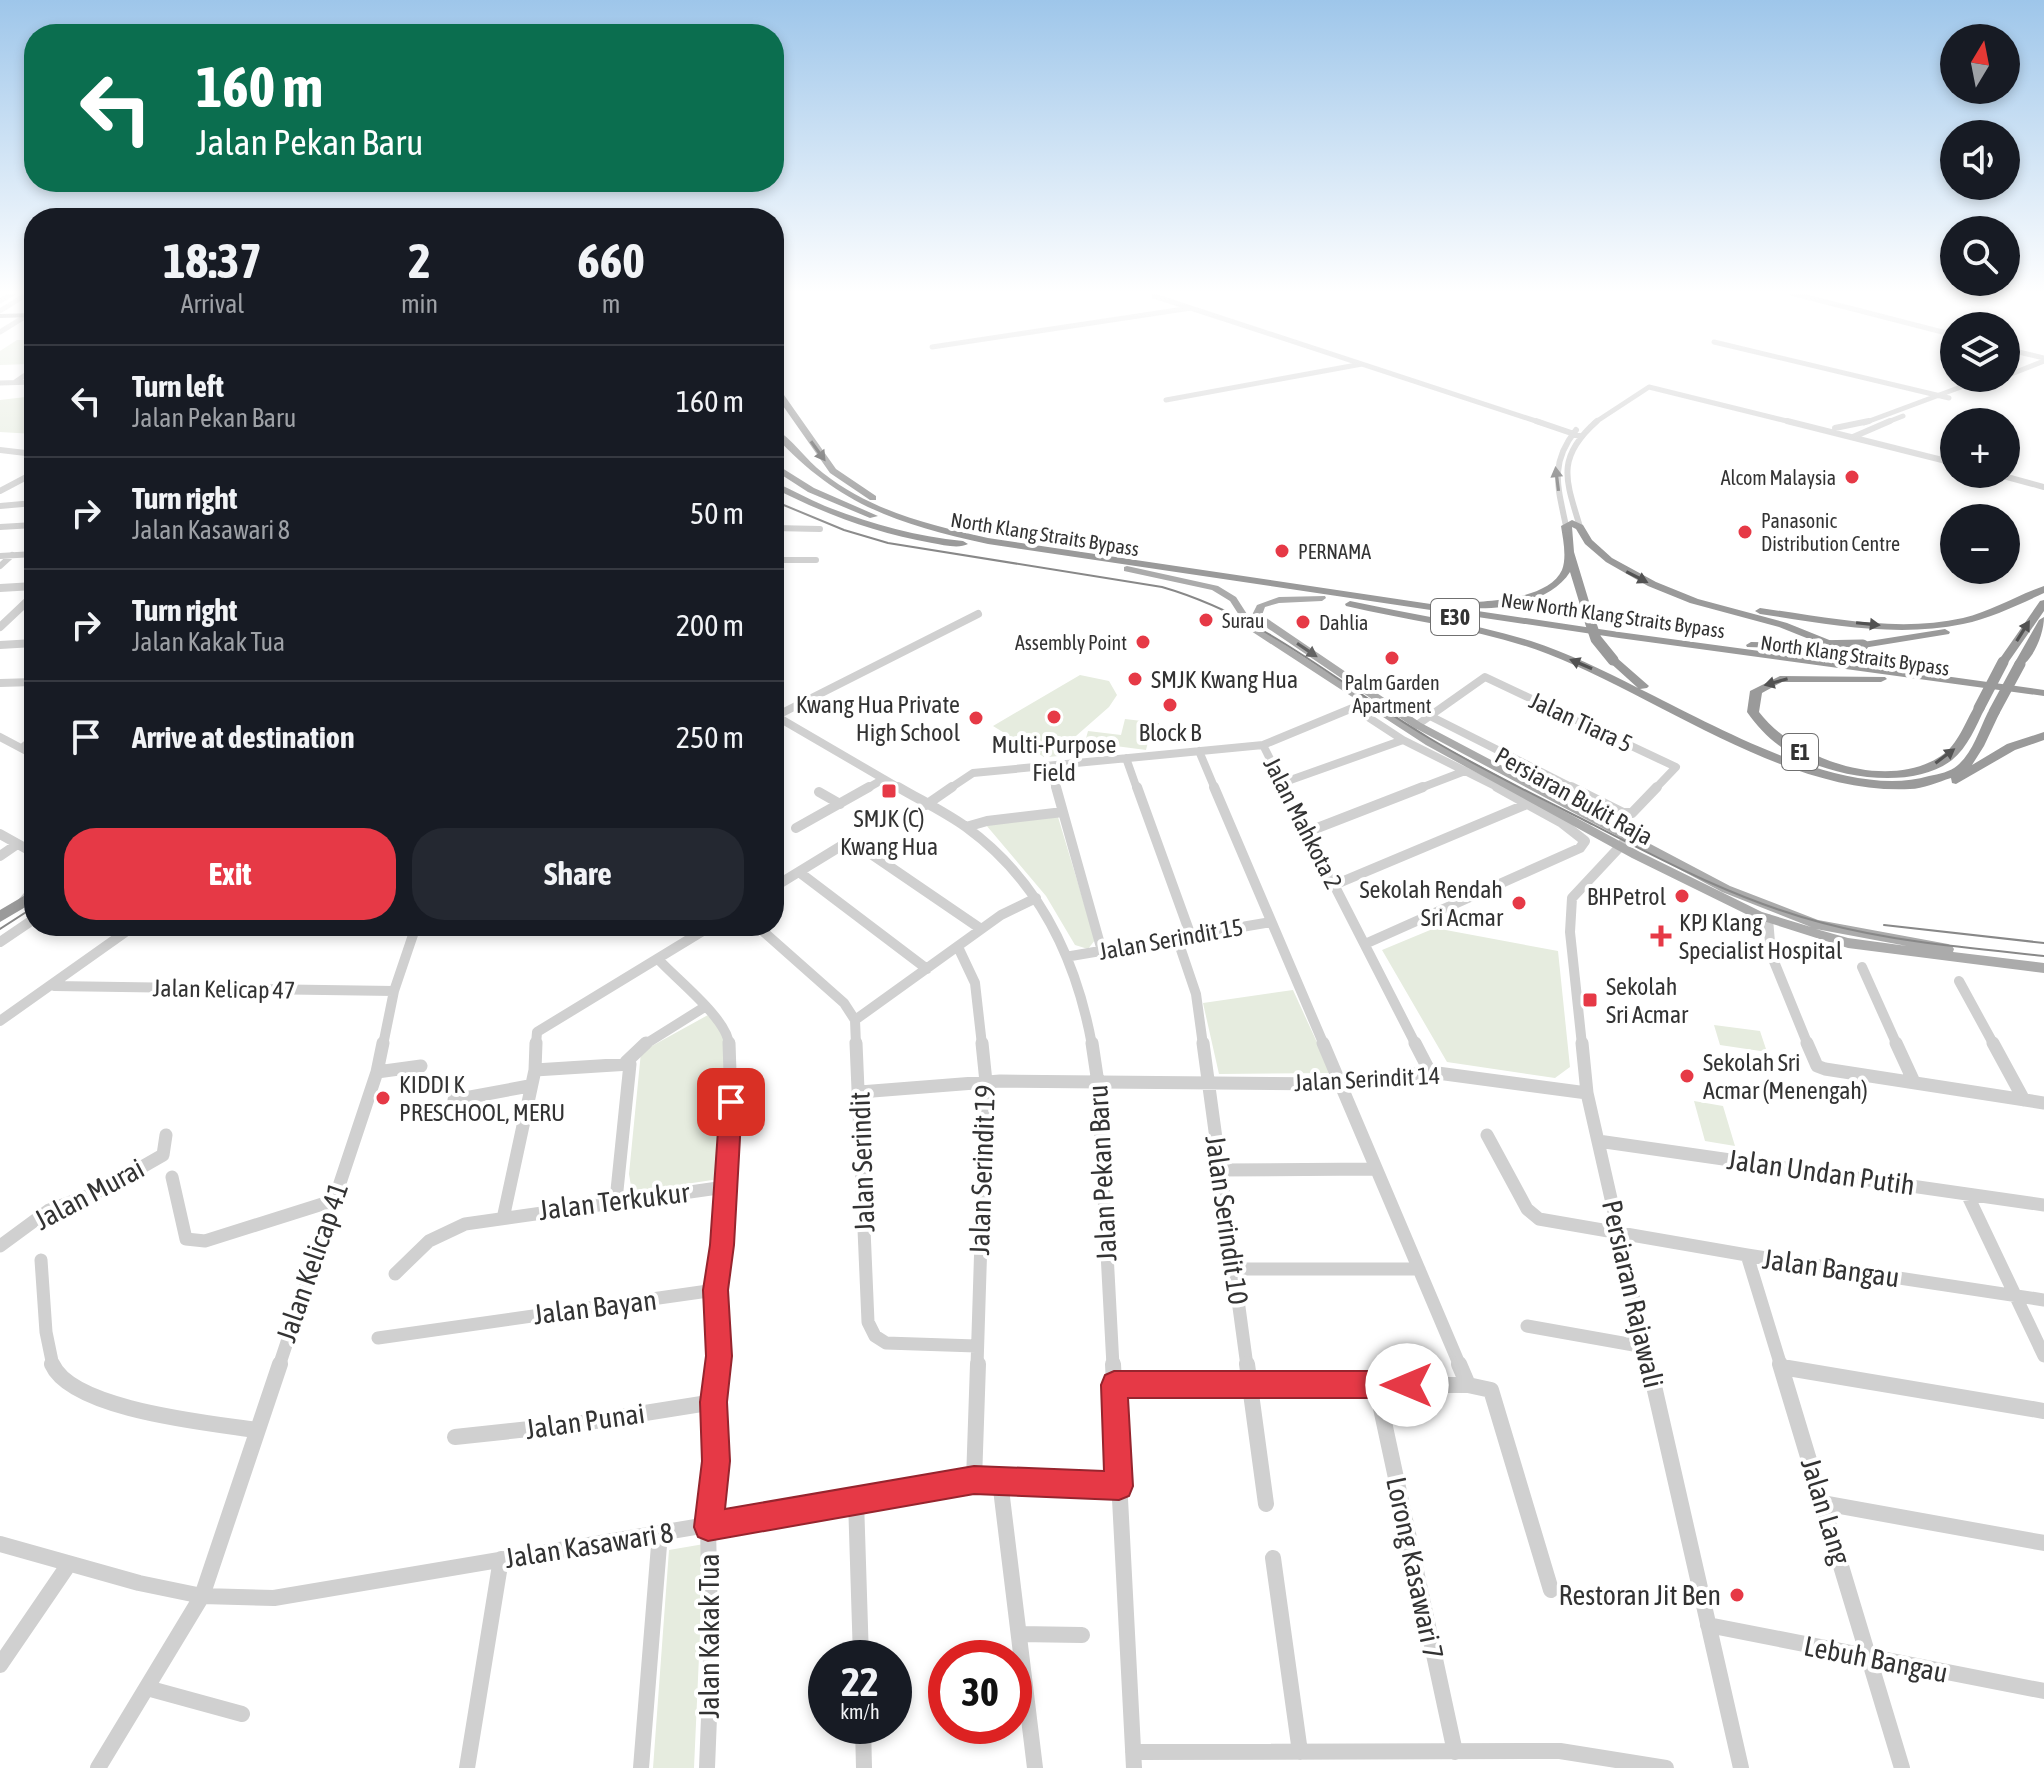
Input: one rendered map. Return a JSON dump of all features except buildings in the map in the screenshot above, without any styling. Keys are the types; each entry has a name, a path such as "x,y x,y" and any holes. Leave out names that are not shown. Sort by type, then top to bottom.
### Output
{"highway":[{"name":"New North Klang Straits Bypass","path":"784,402 820,456 847,483 918,521 988,541"},
{"name":"New North Klang Straits Bypass","path":"784,442 797,458 842,493 907,521 988,541 1359,597 2044,693"},
{"name":"North Klang Straits Bypass","path":"784,472 811,490 852,509 969,545 2044,702"},
{"name":"E30","path":"784,490 818,507 874,526 926,539 969,545"},
{"path":"1359,597 1448,605 1509,601 1534,595 1561,579 1566,571 1566,526 1572,523 1580,527 1588,542 1609,560 1635,576 1681,596 1783,625 1876,663 1937,678"},
{"path":"1568,550 1596,639 1613,660 1640,684 1701,723"},
{"path":"1681,596 1819,619 1908,626 1963,621 2044,590"},
{"path":"1667,641 1863,645 1919,637 1970,625 2008,611 2044,590"},
{"name":"North Klang Straits Bypass","path":"1322,598 1522,642 1601,672 1793,766 1859,783 1918,783 1956,772 1969,761 2044,620"},
{"name":"E1","path":"1881,679 1780,679 1756,691 1753,712 1765,729 1803,754 1851,771 1892,774 1920,770 1948,757 1968,730 2003,662 2044,603"},
{"path":"2022,661 2044,636"},
{"path":"1859,783 1897,788 1944,784 2011,747 2044,736"},
{"path":"0,914 24,901"},
{"path":"2,935 24,905"}],"main road":[{"name":"Persiaran Bukit Raja","path":"1127,569 1207,584 1233,599 1251,627 1430,743 1625,842 1726,889 1816,924 1879,938 2044,965"},
{"path":"1241,609 1244,604 1251,604 1257,611 1270,601 1322,598"},
{"name":"Persiaran Bukit Raja","path":"1257,611 1263,621 1417,725 1768,919 1848,943 2044,965"}],"street":[{"path":"0,383 24,376"},
{"path":"1166,400 1302,376"},
{"path":"1392,376 1576,435"},
{"path":"1393,376 1576,435"},
{"path":"1854,376 1949,398"},
{"path":"14,380 24,381"},
{"path":"1566,526 1555,469 1561,447 1652,385 1853,437 1963,392"},
{"path":"1652,385 1940,459"},
{"path":"1821,427 1851,428 1950,392"},
{"path":"1576,435 1566,463 1580,527"},
{"path":"0,450 24,453"},
{"path":"0,457 11,451"},
{"path":"0,491 24,479"},
{"path":"2020,480 2044,487"},
{"path":"18,482 24,482"},
{"path":"0,512 4,505 24,504"},
{"path":"0,527 24,526"},
{"path":"784,528 820,529"},
{"path":"0,556 24,554"},
{"path":"0,566 12,555"},
{"path":"784,560 816,560"},
{"path":"0,588 24,587"},
{"path":"0,627 24,604"},
{"path":"784,715 978,614"},
{"path":"0,645 24,644"},
{"name":"Jalan Tiara 5","path":"1485,677 1676,767 1632,813 1623,813 1430,716 1485,677"},
{"path":"0,694 5,683"},
{"path":"926,805 973,773 1263,745 1367,702"},
{"path":"1354,708 1403,740 1527,804 1585,841 1580,848 1365,944"},
{"path":"1417,725 1430,716"},
{"name":"Jalan Pekan Baru","path":"784,723 832,747 882,780 966,827 991,847 1036,898 1071,956 1092,1036 1098,1083 1133,1760"},
{"path":"0,737 22,748"},
{"path":"1282,783 1403,740"},
{"name":"Jalan Mahkota 2","path":"1263,745 1430,1072"},
{"path":"1199,751 1468,1385"},
{"name":"Jalan Serindit 10","path":"1126,758 1184,937 1196,994 1266,1504"},
{"path":"1050,766 1102,951"},
{"path":"1307,832 1465,771"},
{"path":"796,828 882,780"},
{"path":"819,792 840,804"},
{"path":"1334,885 1527,804"},
{"path":"966,827 987,821 1063,812"},
{"path":"0,834 24,849"},
{"name":"Persiaran Rajawali","path":"1625,842 1576,892 1570,911 1587,1093 1738,1759"},
{"path":"0,856 16,845"},
{"path":"784,881 841,846 858,845 981,929"},
{"path":"799,872 927,969"},
{"path":"768,936 844,1003 855,1020 1001,915 1036,898"},
{"path":"1768,919 1771,954 1812,1059 1825,1069 2044,1103"},
{"name":"Jalan Serindit 15","path":"1071,956 1271,922"},
{"path":"2,935 24,924"},
{"path":"0,1021 54,986 121,936"},
{"name":"Jalan Kelicap 41","path":"98,1768 202,1596 377,1072 394,991 413,936"},
{"path":"504,1214 529,1086 535,1070 537,1032 695,936"},
{"name":"Jalan Serindit 19","path":"958,947 975,983 986,1082 974,1480"},
{"name":"Jalan Kakak Tua","path":"658,959 703,1008 726,1027 729,1036 731,1102 715,1290 719,1356 714,1402 716,1461 708,1527 711,1667 707,1768"},
{"path":"1862,967 1914,1082"},
{"path":"1959,981 2024,1100"},
{"name":"Jalan Kelicap 47","path":"54,986 394,991"},
{"path":"535,1070 626,1062 648,1041 703,1008"},
{"name":"Jalan Serindit","path":"855,1020 868,1322 875,1336 886,1343 976,1346"},
{"path":"616,1200 631,1069 626,1062"},
{"path":"377,1072 421,1066"},
{"name":"Jalan Serindit 14","path":"860,1092 986,1082 1340,1084 1430,1072 1587,1093"},
{"path":"454,1100 529,1086"},
{"name":"Jalan Murai","path":"0,1246 49,1210 100,1191 165,1153 166,1135"},
{"name":"Jalan Bangau","path":"1487,1135 1527,1209 1539,1219 1747,1255 2044,1300"},
{"name":"Jalan Undan Putih","path":"1598,1141 2044,1205"},
{"path":"1220,1170 1376,1169"},
{"path":"172,1177 182,1232 186,1239 193,1241 205,1241 332,1201"},
{"name":"Jalan Terkukur","path":"395,1274 435,1236 455,1227 504,1214 558,1211 616,1200 725,1187"},
{"path":"1967,1194 2044,1356"},
{"name":"Jalan Lang","path":"1747,1255 1902,1768"},
{"path":"41,1260 49,1356 56,1374 79,1390 110,1402 256,1430"},
{"path":"1234,1269 1419,1269"},
{"name":"Jalan Bayan","path":"378,1338 715,1290"},
{"path":"1527,1326 1645,1347"},
{"path":"1782,1367 2044,1411"},
{"path":"1114,1385 1468,1385 1491,1390 1551,1590"},
{"name":"Lorong Kasawari 7","path":"1376,1385 1455,1752"},
{"name":"Jalan Punai","path":"455,1437 576,1424 714,1402"},
{"name":"Jalan Kasawari 8","path":"202,1596 274,1598 974,1480 1119,1486"},
{"path":"1000,1481 1035,1768"},
{"path":"856,1500 860,1640"},
{"path":"1823,1503 2044,1543"},
{"path":"641,1768 660,1533"},
{"path":"0,1544 202,1596"},
{"path":"1273,1558 1300,1752"},
{"path":"467,1768 501,1559"},
{"path":"0,1665 69,1564"},
{"name":"Lebuh Bangau","path":"1708,1625 2044,1691"},
{"path":"1019,1634 1082,1635"},
{"path":"147,1688 242,1714"},
{"path":"863,1744 864,1768"},
{"path":"1133,1760 1300,1752 1560,1751 1666,1768"},
{"path":"1729,1768 1738,1759"}],"shaded area":[{"path":"24,397 24,433 0,432 0,400"},
{"name":"Multi-Purpose Field","path":"1080,675 1109,681 1117,695 1109,707 1068,743 1078,743 1081,754 1048,757 1045,746 1050,745 1044,745 1044,757 993,726"},
{"path":"1125,719 1159,723 1155,739 1149,738 1146,750 1085,742 1088,731 1121,735"},
{"path":"1058,817 1095,940 1088,949 1075,945 1046,896 986,825"},
{"path":"1435,928 1558,951 1570,1067 1555,1078 1447,1062 1382,950"},
{"path":"1293,990 1331,1073 1219,1074 1203,1003"},
{"path":"708,1015 723,1021 727,1108 719,1179 632,1192 629,1174 641,1052"},
{"path":"1714,1025 1760,1031 1767,1052 1720,1045"},
{"path":"1694,1101 1723,1106 1735,1146 1705,1141"},
{"path":"704,1544 694,1768 653,1768 669,1550"}],"tram line":[{"path":"784,505 844,530 888,543 1162,587 1200,600 1268,634 1467,760 1642,850 1730,891 1791,914 1850,930 1933,944 2044,956"},
{"path":"0,929 24,913"},
{"path":"1884,925 2044,943"}],"place":[{"name":"Alcom Malaysia","path":"1852,477"},
{"name":"Panasonic Distribution Centre","path":"1745,532"},
{"name":"PERNAMA","path":"1282,551"},
{"name":"Surau","path":"1206,620"},
{"name":"Dahlia","path":"1303,622"},
{"name":"Assembly Point","path":"1143,642"},
{"name":"Palm Garden Apartment","path":"1392,658"},
{"name":"SMJK Kwang Hua","path":"1135,679"},
{"name":"Block B","path":"1170,705"},
{"name":"Multi-Purpose Field","path":"1054,717"},
{"name":"Kwang Hua Private High School","path":"976,718"},
{"name":"SMJK (C) Kwang Hua","path":"889,791"},
{"name":"BHPetrol","path":"1682,896"},
{"name":"Sekolah Rendah Sri Acmar","path":"1519,903"},
{"name":"KPJ Klang Specialist Hospital","path":"1661,936"},
{"name":"Sekolah Sri Acmar","path":"1590,1000"},
{"name":"Sekolah Sri Acmar (Menengah)","path":"1687,1076"},
{"name":"KIDDI K PRESCHOOL, MERU","path":"383,1098"},
{"name":"Restoran Jit Ben","path":"1737,1595"}],"route":[{"path":"731,1102 722,1245 715,1290 719,1356 714,1402 716,1461 708,1527 974,1480 1119,1486 1114,1385 1407,1385"}]}
